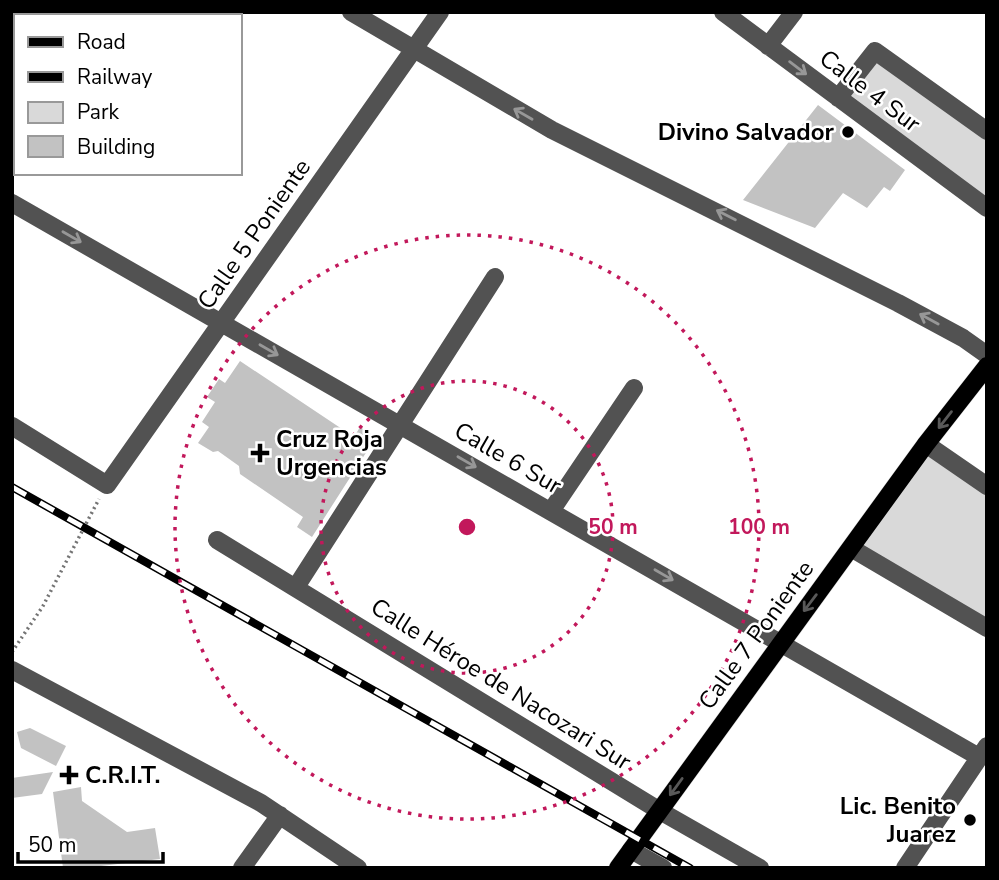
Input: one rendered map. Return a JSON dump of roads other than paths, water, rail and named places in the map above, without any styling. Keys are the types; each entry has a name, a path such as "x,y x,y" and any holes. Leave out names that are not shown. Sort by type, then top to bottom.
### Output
{"main road":[{"name":"Calle 7 Poniente","path":"618,868 926,444 987,366"}],"street":[{"path":"351,12 551,130 898,303 963,338 987,355"},
{"name":"Calle 5 Poniente","path":"12,425 107,485 440,12"},
{"name":"Calle 4 Sur","path":"723,12 987,208"},
{"path":"768,46 794,12"},
{"path":"838,98 875,51 987,131"},
{"name":"Calle 6 Sur","path":"12,203 781,642 983,752"},
{"path":"296,587 495,277"},
{"path":"551,510 634,388"},
{"path":"926,444 987,486"},
{"name":"Calle Héroe de Nacozari Sur","path":"217,540 660,811 760,868"},
{"path":"851,548 987,628"},
{"path":"12,670 280,815 358,868"},
{"path":"905,868 983,752"},
{"path":"242,868 280,815"},
{"path":"631,850 663,868"}],"railway":[{"path":"12,487 690,868"}],"place":[{"name":"Divino Salvador","path":"848,132"},
{"name":"Cruz Roja Urgencias","path":"260,453"},
{"name":"C.R.I.T.","path":"69,775"},
{"name":"Lic. Benito Juarez","path":"970,820"}]}
